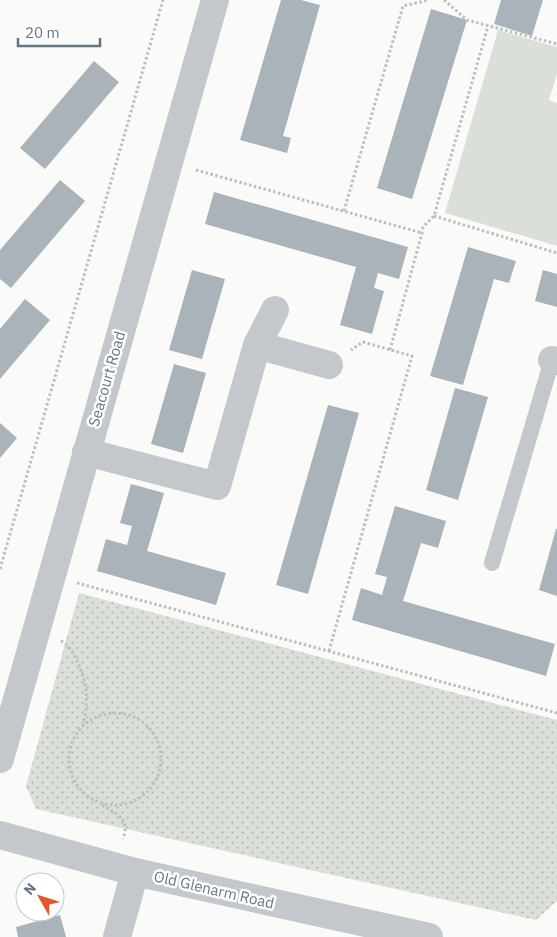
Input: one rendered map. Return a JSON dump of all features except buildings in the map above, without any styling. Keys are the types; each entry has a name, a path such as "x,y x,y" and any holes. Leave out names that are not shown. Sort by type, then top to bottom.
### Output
{"street":[{"name":"Seacourt Road","path":"0,759 169,162 209,1"},
{"path":"86,452 216,486 257,345 275,310"},
{"path":"257,345 329,365"},
{"name":"Old Glenarm Road","path":"0,835 358,930 429,937"},
{"path":"117,937 125,869"}],"lane":[{"path":"492,564 555,360"}],"path":[{"path":"0,569 163,0"},
{"path":"344,212 403,6 429,0"},
{"path":"444,0 467,20 557,44"},
{"path":"390,350 423,227 434,216 488,26"},
{"path":"169,162 422,233"},
{"path":"434,216 557,253"},
{"path":"329,365 363,342 412,356 329,651"},
{"path":"53,576 557,713"},
{"path":"35,633 64,642 73,653 82,673 86,692 83,725"},
{"path":"98,803 113,806 130,804 144,796 154,783 160,768 161,754 157,740 149,727 138,718 124,713 109,713 95,717 83,725 74,736 68,750 68,766 74,782 84,794 98,803 114,812 125,822 127,828 125,869"}],"shaded area":[{"path":"498,30 557,47 557,74 549,100 557,103 557,246 445,213"},
{"path":"79,593 557,720 557,901 536,920 36,809 26,786"}]}
